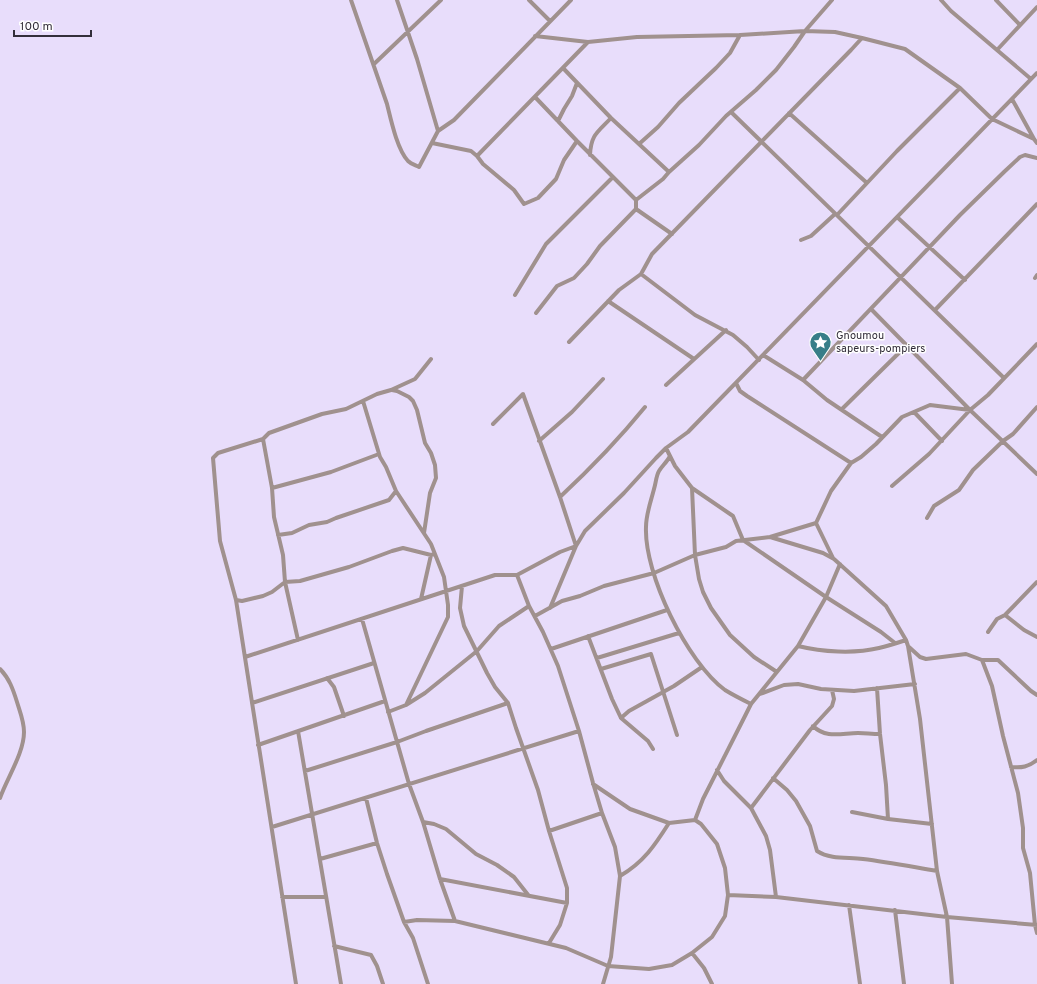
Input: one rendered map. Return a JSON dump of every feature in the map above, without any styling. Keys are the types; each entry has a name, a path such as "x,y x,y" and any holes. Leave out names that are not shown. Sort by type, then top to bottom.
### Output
{"street":[{"path":"351,0 374,64 397,139 407,159 419,168 438,131 454,120 571,0"},
{"path":"397,0 417,59 438,131"},
{"path":"374,64 441,0"},
{"path":"529,0 550,21"},
{"path":"636,200 657,184 700,145 731,112 756,90 794,47 805,31 832,0"},
{"path":"941,0 951,11 1031,79"},
{"path":"996,0 1020,25"},
{"path":"997,50 1037,7"},
{"path":"535,36 588,42 637,37 740,35 805,31 835,32 905,49 960,88 992,119 1036,141"},
{"path":"639,144 658,127 679,103 730,53 740,35"},
{"path":"569,342 619,290 642,274 652,254 862,38"},
{"path":"477,156 588,42"},
{"path":"563,68 611,118 669,172"},
{"path":"550,608 576,546 586,531 666,448 688,432 759,360 1037,73"},
{"path":"558,121 572,96 577,83"},
{"path":"801,240 811,236 836,214 960,88"},
{"path":"535,96 577,142 636,200 636,209 600,246 587,264 574,278 557,286 536,313"},
{"path":"1012,99 1036,141"},
{"path":"731,112 1004,378"},
{"path":"790,113 867,183"},
{"path":"590,155 591,144 594,136 611,118"},
{"path":"432,143 471,151 477,156 482,164 514,190 524,204 538,198 556,179 564,160 577,142"},
{"path":"803,380 929,247 1004,172 1020,157 1025,155 1037,158"},
{"path":"515,295 546,244 613,177"},
{"path":"935,310 1037,204"},
{"path":"636,209 672,234"},
{"path":"897,217 965,280"},
{"path":"642,274 695,315 726,330 739,339 759,360"},
{"path":"608,301 694,359"},
{"path":"871,309 970,410 1037,474"},
{"path":"666,385 726,330"},
{"path":"892,486 929,454 970,410 988,394 1037,344"},
{"path":"842,409 907,345"},
{"path":"763,355 803,380 827,400 882,437"},
{"path":"296,984 236,600 220,541 213,458 218,453 263,440 269,433 322,414 346,409 377,394 391,390 415,379 431,359"},
{"path":"539,441 572,412 603,379"},
{"path":"736,383 740,391 747,396 851,463"},
{"path":"391,390 397,391 409,397 413,401 417,410 425,443 431,453 435,465 436,478 430,493 424,533"},
{"path":"493,424 523,394 576,546"},
{"path":"363,401 379,454 396,491 424,533 444,577 446,590 448,617 406,705"},
{"path":"535,616 562,601 654,572 694,555 726,547 736,541 770,537 816,523 831,491 851,463 861,457 902,416 930,405 970,410"},
{"path":"560,497 621,435 645,407"},
{"path":"927,518 934,506 958,490 973,470 1003,441 1013,434 1037,408"},
{"path":"914,412 942,441"},
{"path":"263,440 272,488 274,517 284,562 285,582 298,640"},
{"path":"666,448 675,466 692,488 732,516 744,540 895,643"},
{"path":"272,488 330,472 379,454"},
{"path":"670,456 659,471 647,514 646,528 648,552 654,572 667,610 679,633 702,667 725,689 752,704"},
{"path":"692,488 694,555 703,592 720,621 741,647 777,672"},
{"path":"278,535 292,533 309,525 327,522 343,515 389,500 396,491"},
{"path":"816,523 834,559"},
{"path":"770,537 823,553 834,559 886,606 906,640 915,684 937,871 947,917 952,984"},
{"path":"245,657 494,575 517,575 560,552 576,546"},
{"path":"236,600 263,596 272,592 285,582 300,581 328,573 403,548 433,554"},
{"path":"421,598 433,554"},
{"path":"695,820 717,770 752,704 798,646 826,597 840,564"},
{"path":"517,575 529,606 558,666 579,731 602,813 615,847 620,876 608,966 603,984"},
{"path":"988,632 997,619 1005,615 1036,585"},
{"path":"462,586 460,608 464,626 486,673 508,703 538,790 548,831 567,888 567,903 560,926 549,943"},
{"path":"388,712 406,705 425,693 476,651 499,626 529,606"},
{"path":"551,649 667,610"},
{"path":"1005,615 1024,630 1037,637"},
{"path":"362,619 409,784 455,921"},
{"path":"597,658 679,633"},
{"path":"588,636 621,718 648,741 654,749"},
{"path":"798,646 816,650 855,651 878,649 906,640"},
{"path":"908,646 920,657 926,659 966,654 982,660 998,660 1037,695"},
{"path":"601,669 651,654 677,735"},
{"path":"982,660 992,686 1018,793 1023,828 1023,848 1030,873 1037,932"},
{"path":"252,703 374,663"},
{"path":"621,718 629,711 674,686 702,667"},
{"path":"0,669 6,674 12,685 23,722 24,732 21,750 0,798"},
{"path":"327,678 334,688 344,716"},
{"path":"759,694 784,685 798,684 832,690 854,690 915,684"},
{"path":"877,688 888,819"},
{"path":"751,808 813,726 832,706 834,699 832,690"},
{"path":"258,745 385,701"},
{"path":"305,771 397,742 508,703"},
{"path":"813,726 820,732 835,735 857,733 880,734"},
{"path":"298,731 341,984"},
{"path":"272,827 579,731"},
{"path":"1011,767 1030,766 1037,760"},
{"path":"717,770 724,781 751,808 766,836 770,850 776,897"},
{"path":"773,778 787,790 796,801 810,826 817,852 835,857 863,859 937,871"},
{"path":"404,922 417,920 455,921 566,948 608,966 649,969 660,968 672,965 692,953 708,941 718,929 725,916 728,895 725,868 717,844 701,824 695,820 669,823 630,808 593,783"},
{"path":"366,798 377,843 387,874 428,984"},
{"path":"852,812 888,819 932,824"},
{"path":"548,831 602,813"},
{"path":"423,822 434,824 446,829 476,854 497,865 514,877 529,896"},
{"path":"620,876 641,862 654,847 669,823"},
{"path":"320,860 377,843"},
{"path":"440,879 567,903"},
{"path":"728,895 776,897 947,917 1036,925"},
{"path":"282,897 326,897"},
{"path":"849,905 860,984"},
{"path":"895,910 904,984"},
{"path":"334,946 370,955 380,973 383,984"},
{"path":"692,953 704,968 712,984"}],"place":[{"name":"Gnoumou sapeurs-pompiers","path":"821,362"}]}
